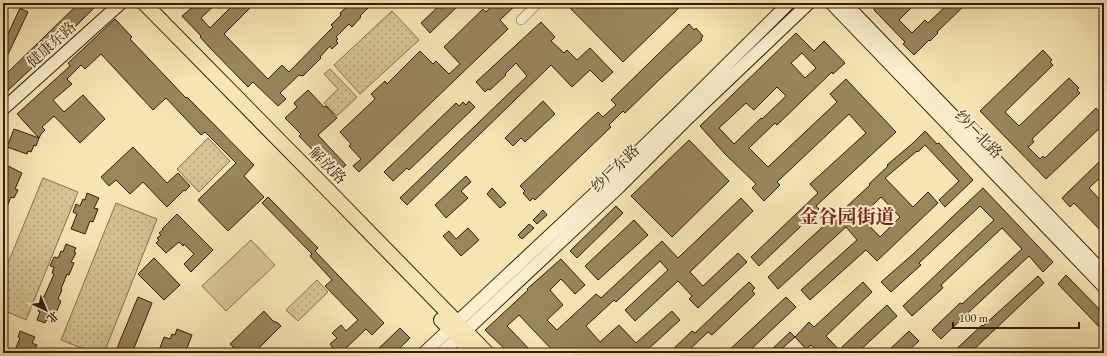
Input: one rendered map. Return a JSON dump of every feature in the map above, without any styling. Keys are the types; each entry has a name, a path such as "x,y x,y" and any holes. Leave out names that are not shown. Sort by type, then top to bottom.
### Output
{"main road":[{"name":"健康东路","path":"3,109 121,3"},
{"name":"解放路","path":"136,3 458,330 487,353"},
{"name":"解放路","path":"144,3 331,192 458,330 473,353"},
{"name":"纱厂东路","path":"442,353 458,330 789,3"},
{"name":"纱厂东路","path":"424,353 458,330 618,188 809,3"},
{"name":"纱厂北路","path":"831,3 1104,287"},
{"name":"纱厂北路","path":"845,3 1104,273"}],"street":[{"path":"521,20 538,3"}],"shaded area":[{"path":"392,11 419,40 360,94 334,65"},
{"path":"330,69 357,97 337,116 324,103 338,89 324,74"},
{"path":"208,138 230,161 199,192 177,169"},
{"path":"43,178 78,192 26,320 3,310 3,275"},
{"path":"116,203 157,219 104,353 94,353 61,340"},
{"path":"251,240 275,265 226,311 202,286"},
{"path":"317,280 328,292 298,321 286,310"}],"building":[{"path":"79,3 99,3 3,95 3,77"},
{"path":"197,3 217,3 201,18 210,28 235,3 255,3 224,34 268,79 282,65 289,72 333,27 331,25 341,15 340,13 351,3 373,3 360,16 361,17 352,27 349,24 336,37 338,39 336,41 338,43 332,49 330,46 320,57 321,58 303,76 299,75 280,93 286,99 278,106 253,82 248,87 210,48 182,16"},
{"path":"442,3 461,3 430,33 421,23"},
{"path":"495,3 518,3 500,20 508,29 359,172 353,166 361,159 349,146 351,144 340,132 375,99 371,94 385,81 387,84 420,51 433,64 436,61 449,74 460,64 444,47 483,9 486,12"},
{"path":"576,3 684,3 623,62 570,8"},
{"path":"868,3 906,3 911,8 899,20 912,33 925,20 928,23 949,3 967,3 937,32 938,33 930,41 929,40 914,55 903,44 905,42"},
{"path":"20,8 28,12 3,65 3,45"},
{"path":"115,19 132,37 130,39 186,98 187,97 254,165 244,176 264,197 228,231 198,200 236,163 205,132 201,135 166,98 153,110 101,54 85,69 81,65 67,79 72,84 53,100 64,112 83,95 105,119 80,143 54,116 42,127 45,130 39,138 17,114 70,66 68,63"},
{"path":"541,22 555,37 551,41 564,53 567,50 577,60 590,48 613,72 602,82 590,70 572,87 551,65 407,205 400,198 527,76 516,63 490,90 488,89 485,92 476,82"},
{"path":"689,24 694,30 696,28 703,36 701,39 702,40 625,113 623,111 609,125 611,127 535,200 533,198 530,201 523,193 525,191 520,186 598,112 603,117 616,105 611,100"},
{"path":"796,33 814,51 824,41 845,63 833,74 832,72 777,125 775,123 749,148 768,167 837,102 830,94 846,79 896,132 816,206 819,209 759,266 751,257 818,193 810,184 866,133 849,114 777,182 780,185 764,201 752,188 756,184 725,154 700,126","holes":["802,53 816,68 805,78 791,63","777,87 786,96 734,144 719,128 746,103 754,110"]},
{"path":"1043,50 1052,60 1050,62 1053,65 1005,112 1019,126 1069,78 1079,88 1077,90 1080,93 1032,139 1034,142 1028,147 1040,159 1043,156 1045,158 1096,108 1104,116 1104,124 1046,179 980,111"},
{"path":"308,90 337,118 318,135 346,165 336,174 299,136 301,134 285,118 297,107 294,103"},
{"path":"469,101 475,107 409,170 407,168 393,181 384,172 456,103 459,106 463,102 466,105"},
{"path":"543,101 555,114 525,142 521,138 513,146 505,138"},
{"path":"14,129 39,138 36,146 34,145 31,152 28,151 27,154 7,147"},
{"path":"925,131 937,144 939,143 973,180 945,207 939,200 959,181 925,145 885,178 913,207 928,192 938,203 877,261 866,250 810,300 801,290 857,240 846,227 778,289 768,277 870,185 869,184 888,166 887,165","holes":["881,197 900,217 880,237 861,217"]},
{"path":"689,140 729,181 672,237 631,196"},
{"path":"133,147 167,183 178,173 190,186 167,207 143,182 130,194 116,180 109,186 101,177"},
{"path":"1104,157 1104,174 1089,188 1104,204 1104,234 1074,203 1070,207 1062,198"},
{"path":"8,166 22,173 15,189 18,190 14,198 11,197 3,216 3,177"},
{"path":"466,176 471,182 461,191 468,198 446,218 435,205"},
{"path":"492,188 506,203 500,208 487,194"},
{"path":"983,188 1053,262 1043,272 1029,256 941,339 932,330 960,303 962,304 1022,249 1002,228 941,285 943,288 912,316 903,306 994,220 980,206 919,263 921,265 891,292 881,282"},
{"path":"87,193 99,198 94,208 98,209 93,222 90,221 85,234 71,229 77,214 73,212 76,204 80,206 83,199 85,200"},
{"path":"268,197 318,248 315,251 384,323 372,335 366,329 346,348 351,353 328,353 333,348 330,344 337,338 332,333 341,325 346,331 358,320 325,286 332,280 310,256 312,254 262,203"},
{"path":"741,198 753,211 690,272 703,286 738,253 747,262 698,308 689,299 692,296 678,281 635,321 625,310 668,270 660,261 616,302 614,300 586,326 600,342 619,325 636,343 672,311 680,320 644,353 555,353 519,315 507,326 533,353 509,353 485,330 528,290 527,289 561,259 585,285 575,294 561,279 550,290 563,305 547,320 557,330 596,294 601,298 662,241 678,258"},
{"path":"616,206 623,213 577,258 570,251"},
{"path":"543,210 547,215 537,224 533,220"},
{"path":"177,214 213,250 191,272 184,264 194,254 184,244 183,246 179,242 166,253 156,243 159,240 157,238 161,235 159,233"},
{"path":"634,220 648,235 598,280 585,266"},
{"path":"529,224 534,228 522,239 518,235"},
{"path":"468,228 479,240 461,256 443,236 449,231 456,239"},
{"path":"66,244 76,248 74,252 76,253 71,262 74,263 69,275 67,274 61,289 62,290 58,299 61,301 56,313 52,312 49,321 46,320 45,323 37,320 40,312 38,311 41,304 38,303 41,295 44,297 54,274 52,273 54,267 50,266 54,257 58,258 61,251 63,252"},
{"path":"154,258 180,285 164,300 138,274"},
{"path":"1066,275 1104,314 1104,332 1058,284"},
{"path":"1038,276 1044,283 970,353 952,353 982,325 983,326"},
{"path":"749,282 755,288 752,291 755,294 712,335 708,332 686,353 669,353 692,331 695,333"},
{"path":"863,282 872,292 826,336 842,353 819,353 811,345 806,349 795,337 809,322 814,327"},
{"path":"138,297 152,303 132,353 115,353"},
{"path":"786,297 796,307 747,353 726,353"},
{"path":"887,305 897,316 857,353 847,353 842,347"},
{"path":"264,311 273,321 281,326 254,353 245,353 242,350 239,353 230,344"},
{"path":"400,328 410,338 395,353 374,353"},
{"path":"177,329 192,335 185,353 158,353 164,337 170,339 172,334 175,335"},
{"path":"20,331 35,337 32,343 37,345 33,353 14,353 20,338 18,337"},
{"path":"909,331 919,341 906,353 886,353"},
{"path":"790,332 795,337 777,353 768,353"}],"district":[{"name":"金谷园街道","path":"847,216"}]}
